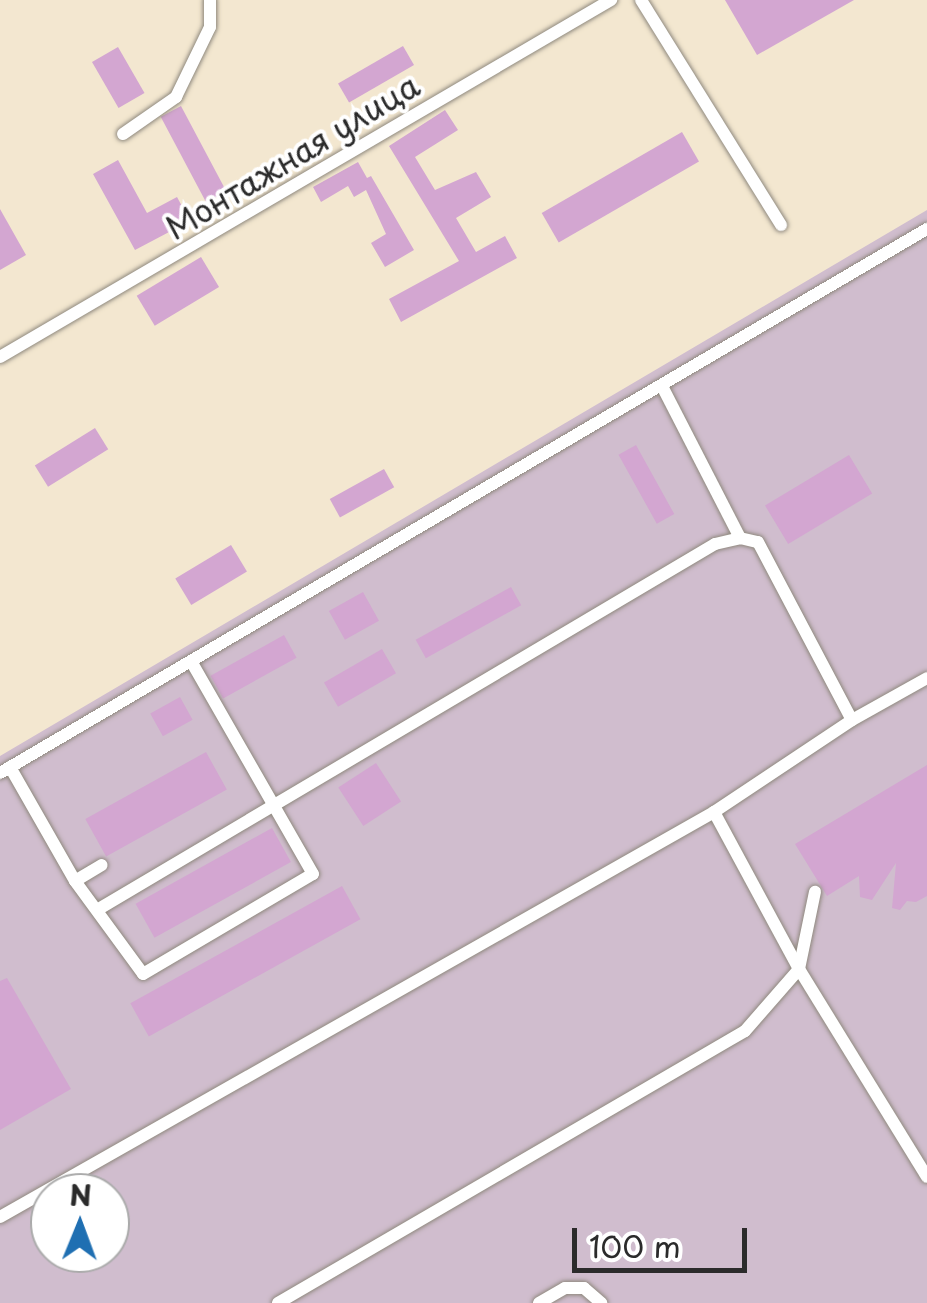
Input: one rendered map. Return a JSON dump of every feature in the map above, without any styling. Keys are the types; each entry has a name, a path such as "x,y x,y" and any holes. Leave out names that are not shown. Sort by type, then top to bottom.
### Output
{"street":[{"path":"123,134 176,97 210,27 210,0"},
{"name":"Монтажная улица","path":"0,357 611,0"},
{"path":"640,0 780,226"},
{"path":"190,661 314,874 143,974 75,880 5,770 190,661 662,386 927,229"},
{"path":"662,386 740,538"},
{"path":"97,910 715,544 740,538 758,542 852,720"},
{"path":"0,1217 714,812 852,720 927,678"},
{"path":"714,812 799,969 927,1177"},
{"path":"75,880 102,866"},
{"path":"278,1303 746,1031 799,969 815,892"},
{"path":"539,1303 564,1288 584,1288 601,1303"}],"shaded area":[{"path":"927,210 927,1303 0,1303 0,756"}],"building":[{"path":"725,0 854,0 757,55"},
{"path":"403,46 414,65 349,103 338,84"},
{"path":"118,47 144,93 119,108 92,62"},
{"path":"181,106 227,192 206,202 161,117"},
{"path":"445,110 458,130 415,157 435,190 476,172 491,197 456,218 476,252 505,236 517,258 401,322 389,299 459,261 389,146"},
{"path":"682,132 699,161 559,242 542,213"},
{"path":"118,160 147,213 177,197 190,221 135,250 93,174"},
{"path":"358,162 367,178 371,176 414,250 385,267 371,243 386,234 366,190 354,197 348,186 321,202 313,187"},
{"path":"0,209 26,255 0,270"},
{"path":"201,257 219,287 155,326 137,296"},
{"path":"95,428 108,449 48,487 35,466"},
{"path":"636,445 674,514 657,524 619,455"},
{"path":"849,455 872,494 788,544 765,505"},
{"path":"384,469 394,487 340,517 330,499"},
{"path":"231,545 247,572 191,605 175,578"},
{"path":"511,587 521,605 426,658 416,640"},
{"path":"363,592 379,621 345,640 329,611"},
{"path":"284,635 297,658 223,698 211,676"},
{"path":"382,649 396,673 338,707 324,682"},
{"path":"180,697 193,720 163,736 150,713"},
{"path":"206,752 227,790 106,857 85,819"},
{"path":"376,763 401,802 363,826 338,788"},
{"path":"927,765 927,896 916,902 907,901 900,910 892,908 896,863 872,900 860,897 859,876 827,896 795,844"},
{"path":"272,828 291,862 154,938 136,904"},
{"path":"342,886 360,919 149,1037 130,1003"},
{"path":"7,978 71,1089 0,1130 0,981"}]}
